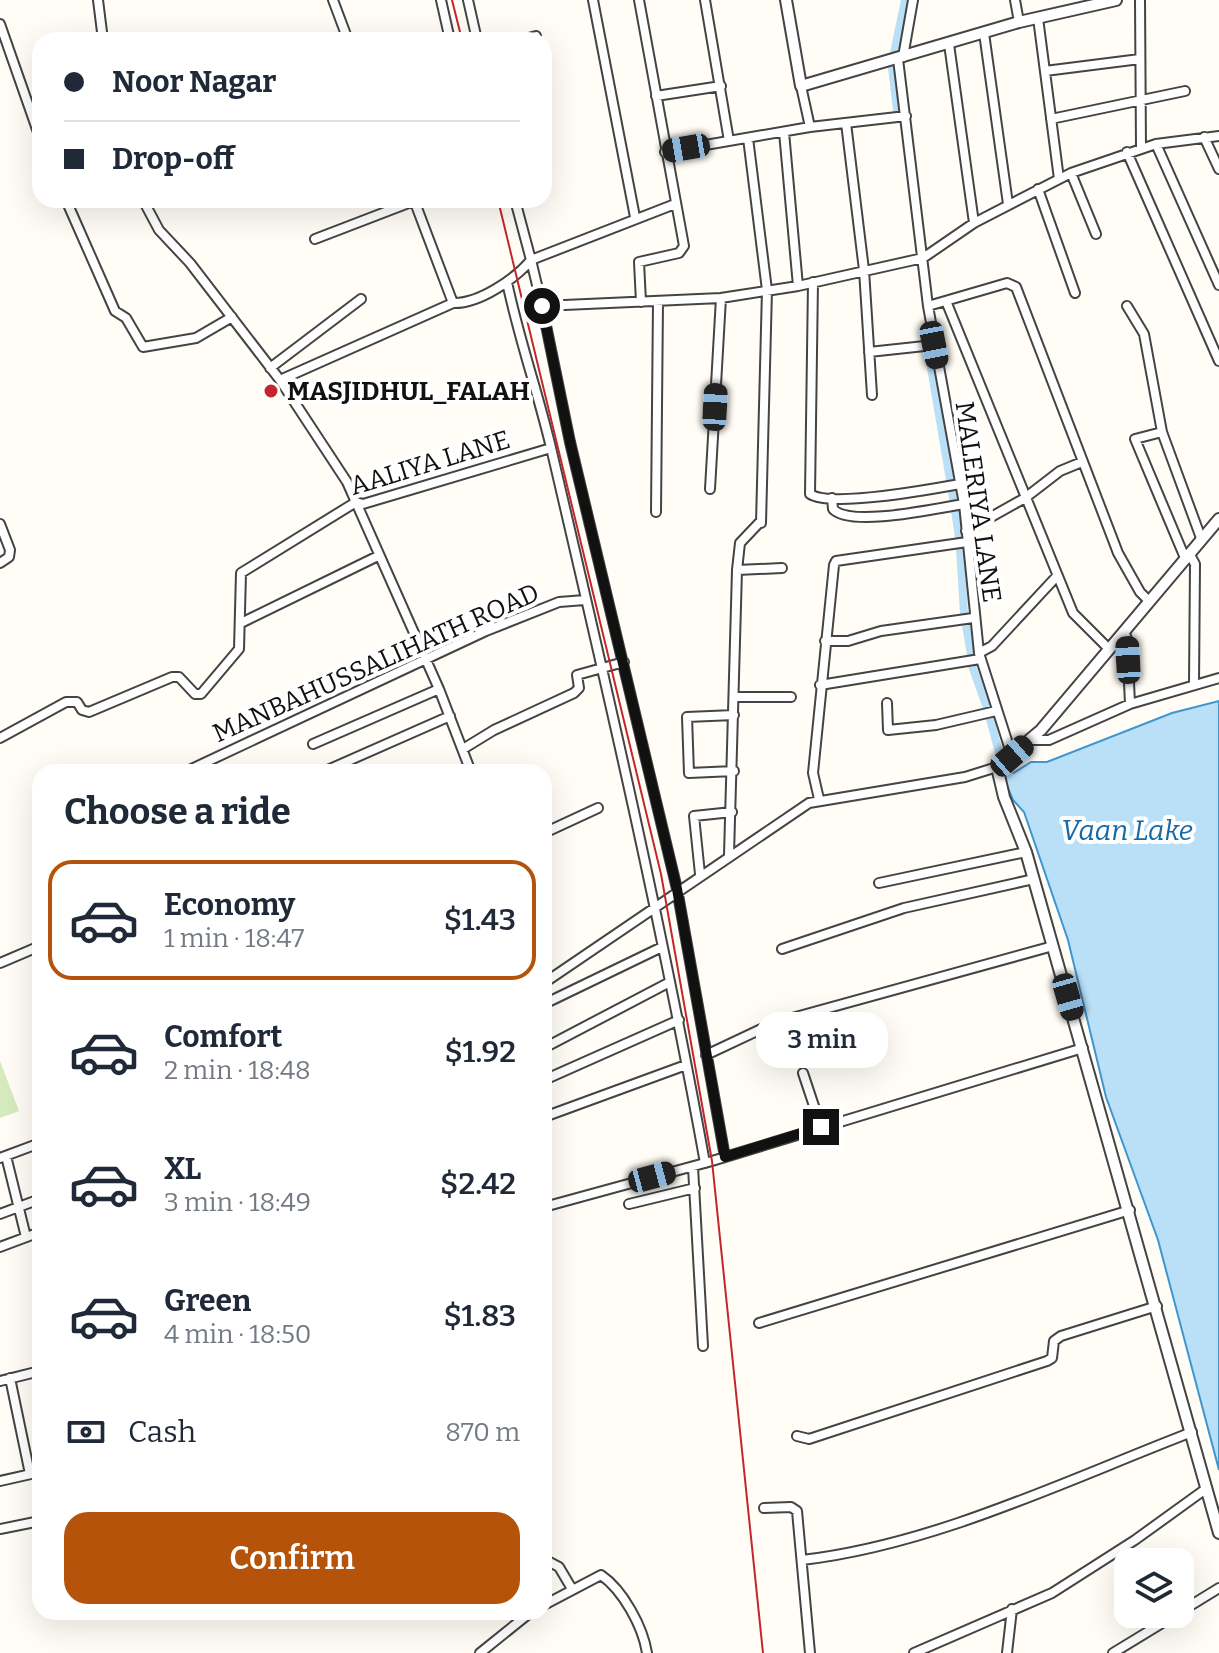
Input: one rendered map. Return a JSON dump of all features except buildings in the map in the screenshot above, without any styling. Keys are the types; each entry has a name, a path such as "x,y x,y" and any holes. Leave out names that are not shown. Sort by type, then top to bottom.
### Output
{"street":[{"path":"98,0 102,32"},
{"path":"333,0 345,32"},
{"path":"441,0 448,32"},
{"path":"468,0 475,32"},
{"path":"593,0 635,217"},
{"path":"639,0 683,249 669,256 639,262 641,302"},
{"path":"705,0 729,141"},
{"path":"786,0 810,127"},
{"name":"MALERIYA LANE","path":"913,0 901,58 928,306 964,504 979,656 1012,756"},
{"path":"1015,0 1019,22"},
{"path":"801,86 1019,22 1116,0"},
{"path":"1140,0 1141,148"},
{"path":"1038,18 1059,179"},
{"path":"0,24 32,115"},
{"path":"984,33 1008,204"},
{"path":"949,44 974,223"},
{"path":"1045,71 1140,59"},
{"path":"656,96 721,86"},
{"path":"1051,119 1185,91"},
{"path":"665,152 810,127 906,116"},
{"path":"846,123 864,270 872,395"},
{"path":"784,132 798,286"},
{"path":"542,306 721,298 798,286 923,258 974,223 1071,173 1156,144 1219,136"},
{"path":"1204,137 1219,169"},
{"path":"729,855 734,771 737,570 740,543 759,523 767,290 748,138"},
{"path":"1156,144 1219,285"},
{"path":"1127,152 1219,361"},
{"path":"1071,173 1096,234"},
{"path":"1038,189 1075,293"},
{"path":"280,380 453,303 469,304 519,275 531,260 675,204"},
{"path":"70,208 115,311 126,318 143,347 196,338 232,317"},
{"path":"147,208 159,230 190,263 232,317 327,447 356,502 439,689 468,764"},
{"path":"315,239 394,208"},
{"path":"417,208 453,303"},
{"path":"517,208 677,889 725,1157"},
{"path":"507,282 551,448 656,905 668,983 679,1020 705,1163"},
{"path":"813,282 810,494 832,498 900,494 960,484"},
{"path":"928,306 1007,283 1016,287 1126,571 1149,601"},
{"path":"710,489 721,298"},
{"path":"270,368 361,299"},
{"path":"946,301 1073,613 1087,631 1109,649"},
{"path":"656,512 658,302"},
{"path":"1127,306 1144,334 1162,432 1201,538"},
{"path":"869,352 934,345"},
{"path":"1162,432 1135,439 1187,556 1195,564 1194,684"},
{"name":"AALIYA LANE","path":"241,623 238,585 241,573 356,502 363,504 551,448"},
{"path":"966,531 1025,498 1060,471 1082,462"},
{"path":"832,498 833,509 845,516 912,513 964,504"},
{"path":"552,974 677,889 819,799 965,777 997,767 1029,740 1219,519"},
{"path":"0,524 10,550 9,557 0,563"},
{"path":"819,799 813,773 820,685 836,561 967,542"},
{"path":"0,738 66,702 77,702 82,710 89,712 172,677 179,677 195,694 201,694 239,649 241,623 378,556"},
{"path":"737,570 782,568"},
{"path":"820,685 979,656 1057,576"},
{"name":"MANBAHUSSALIHATH ROAD","path":"202,764 559,602 585,600"},
{"path":"825,641 848,641 881,631 973,618"},
{"path":"1124,631 1130,704"},
{"path":"463,749 494,730 574,693 579,688 577,675 624,662"},
{"path":"1029,740 1049,740 1130,704 1219,678"},
{"path":"313,744 439,689"},
{"path":"734,697 791,697"},
{"path":"887,703 888,730 936,725 996,711"},
{"path":"734,715 687,717 689,773 734,771"},
{"path":"341,764 450,716"},
{"path":"997,767 1004,797 1026,852 1130,1210 1219,1533"},
{"path":"552,829 598,808"},
{"path":"700,874 694,816 732,812"},
{"path":"879,883 1026,852"},
{"path":"782,949 904,908 1034,879"},
{"path":"706,1055 774,1023 1053,946"},
{"path":"552,1000 662,947"},
{"path":"0,963 32,949"},
{"path":"552,1044 668,983"},
{"path":"552,1076 679,1020"},
{"path":"552,1205 693,1167 1083,1048"},
{"path":"552,1114 686,1065"},
{"path":"803,1073 821,1127"},
{"path":"26,1237 3,1157 32,1146"},
{"path":"693,1167 703,1346"},
{"path":"652,1177 657,1197"},
{"path":"629,1204 695,1188"},
{"path":"0,1214 32,1202"},
{"path":"759,1323 1130,1210"},
{"path":"0,1247 32,1235"},
{"path":"797,1436 809,1439 1047,1361 1052,1358 1054,1341 1061,1336 1157,1306"},
{"path":"0,1381 32,1373"},
{"path":"0,1481 30,1474 10,1378"},
{"path":"802,1560 877,1548 1006,1504 1192,1432"},
{"path":"914,1653 1052,1593 1135,1540 1207,1488"},
{"path":"764,1508 791,1507 797,1511 810,1653"},
{"path":"0,1529 32,1523"},
{"path":"552,1563 559,1567 572,1589"},
{"path":"552,1600 601,1575 610,1581 644,1636 647,1653"},
{"path":"1194,1604 1219,1588"},
{"path":"1007,1653 1012,1609"},
{"path":"480,1653 521,1620"},
{"path":"1113,1653 1154,1628"}],"green space":[{"path":"0,1061 19,1111 0,1118"}],"water":[{"name":"Vaan Lake","path":"1219,701 1219,1470 1158,1240 1106,1097 1068,940 1024,812 1013,800 1004,779 1031,762 1047,762 1172,713"}],"waterway":[{"path":"894,53 905,0"},
{"path":"892,67 897,111"},
{"path":"932,351 929,356 950,480"},
{"path":"952,491 953,499"},
{"path":"955,511 959,537"},
{"path":"960,549 964,613"},
{"path":"966,625 971,655"},
{"path":"972,666 987,708"},
{"path":"990,719 1000,756"},
{"path":"1006,768 1009,775"}],"railway":[{"path":"452,0 460,32"},
{"path":"500,208 661,874 712,1161 763,1653"}],"place":[{"name":"MASJIDHUL_FALAH","path":"271,391"}],"route":[{"path":"542,306 570,442 677,889 725,1157 821,1127"}]}
